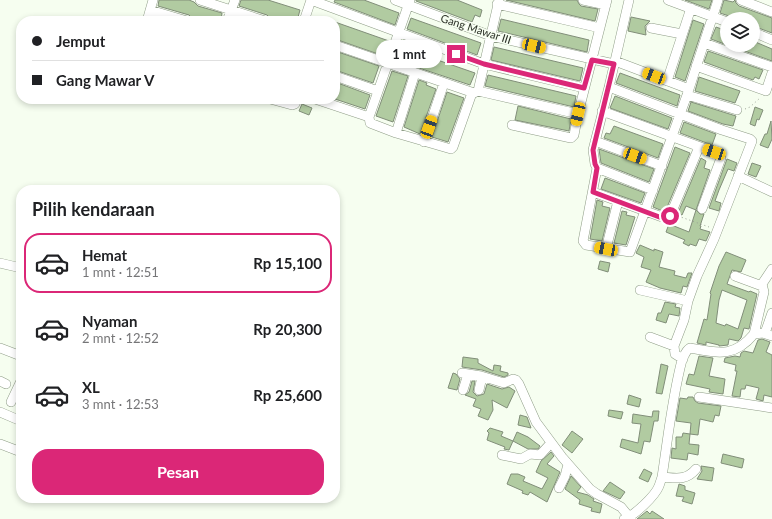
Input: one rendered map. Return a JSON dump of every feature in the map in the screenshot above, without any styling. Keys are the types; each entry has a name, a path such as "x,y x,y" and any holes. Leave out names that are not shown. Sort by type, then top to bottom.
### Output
{"street":[{"path":"148,16 153,0"},
{"path":"200,0 249,16"},
{"path":"229,16 235,0"},
{"path":"306,16 311,0 329,3 399,32 484,64 584,88"},
{"name":"Gang Mawar III","path":"395,0 409,3 491,36 592,60 614,63 667,81 688,92 737,110"},
{"path":"512,125 571,138 574,135 584,88 606,3 583,0"},
{"path":"629,0 593,150 597,168 583,241 586,245 630,252 672,138 718,0"},
{"path":"668,0 720,19"},
{"path":"741,0 772,12"},
{"path":"409,3 369,117 371,124 450,149 452,148 475,92 484,64 498,1 600,28"},
{"path":"667,81 691,8"},
{"path":"150,10 170,16"},
{"path":"651,28 682,34"},
{"path":"760,35 772,40"},
{"path":"704,43 772,67"},
{"path":"340,47 444,83 475,92 578,114"},
{"path":"696,66 766,91 772,73"},
{"path":"396,133 415,73"},
{"path":"340,78 378,91"},
{"path":"424,142 444,83"},
{"path":"463,390 465,374 504,383 513,379 516,380 536,422 568,464 590,489 621,507 628,517 653,495 659,487 662,477 675,395 678,354 688,301 752,141 609,87"},
{"path":"330,104 369,117"},
{"path":"602,111 672,138 714,152 720,156 721,158 702,209"},
{"path":"595,141 662,166"},
{"path":"593,192 664,218 668,217 671,214 699,147"},
{"path":"597,168 653,190"},
{"path":"738,176 772,192"},
{"path":"606,249 618,201"},
{"path":"0,263 16,267"},
{"path":"678,354 690,348 730,352 746,343 754,334 764,292 762,286 763,282 772,269"},
{"path":"735,276 762,286"},
{"path":"640,290 688,301"},
{"path":"754,334 769,334 772,313 770,308 761,305"},
{"path":"650,337 678,354"},
{"path":"0,348 16,354"},
{"path":"479,390 482,377"},
{"path":"11,402 16,393"},
{"path":"699,397 772,408"},
{"path":"0,412 16,419"},
{"path":"502,455 521,460 530,454 540,455 551,443"},
{"path":"0,444 16,450"},
{"path":"559,488 565,476 568,464"},
{"path":"662,477 684,479 692,474 696,469"}],"path":[{"path":"737,110 750,107 766,91"},
{"path":"671,214 717,230"}],"building":[{"path":"159,0 189,0 198,6 222,13 222,16 190,16 158,6"},
{"path":"241,0 268,0 300,10 298,16 268,16 239,6"},
{"path":"335,0 364,0 399,13 395,25 334,2"},
{"path":"416,0 457,0 482,10 480,17 475,15 472,22"},
{"path":"506,0 577,0 581,6 598,9 595,21"},
{"path":"685,0 712,0 709,9"},
{"path":"724,0 733,2 735,0 739,6 756,12 720,12"},
{"path":"760,14 772,18 772,33 760,29"},
{"path":"631,17 650,21 645,26 646,35 628,31"},
{"path":"411,18 481,43 477,55 407,29"},
{"path":"501,19 589,40 587,52 498,31"},
{"path":"693,20 704,24 685,81 675,77"},
{"path":"340,24 389,41 384,56 340,41"},
{"path":"716,27 720,28 720,42 711,39"},
{"path":"760,44 772,49 772,61 747,52 760,52"},
{"path":"400,47 475,73 470,85 395,60"},
{"path":"494,47 583,68 580,81 491,60"},
{"path":"708,51 763,70 759,79 755,77 753,80 704,62"},
{"path":"340,53 379,66 373,83 340,72"},
{"path":"392,71 408,76 393,122 376,116"},
{"path":"620,73 680,95 677,106 616,83"},
{"path":"488,75 576,96 574,107 485,86"},
{"path":"699,77 740,91 735,103 695,91"},
{"path":"419,80 436,89 420,134 404,127"},
{"path":"340,84 370,95 365,109 340,101"},
{"path":"447,92 464,98 448,142 432,137"},
{"path":"615,96 672,118 668,129 610,108"},
{"path":"691,102 736,116 733,126 723,124 688,111"},
{"path":"302,104 312,108 309,115 299,111"},
{"path":"518,106 571,119 569,131 515,120"},
{"path":"755,107 763,110 759,120 757,119 755,126 750,124"},
{"path":"771,121 772,139 768,148 760,145 765,134 767,134"},
{"path":"684,122 716,134 712,145 680,133"},
{"path":"614,126 663,144 658,158 604,138 606,133 610,134"},
{"path":"675,147 690,153 665,212 653,207"},
{"path":"599,149 654,169 649,182 601,163"},
{"path":"701,158 706,161 704,168 710,170 696,210 686,206 682,215 678,213"},
{"path":"727,159 737,163 734,171 728,169 719,190 715,201 721,203 719,211 709,208"},
{"path":"752,163 761,166 756,177 748,174"},
{"path":"605,178 645,193 641,203 601,189"},
{"path":"597,200 603,202 602,206 610,208 602,241 590,239"},
{"path":"696,210 700,214 704,214 700,229 710,232 706,241 699,239 696,246 690,244 689,246 683,243 685,240 666,232 669,224 689,232"},
{"path":"622,211 627,212 626,215 635,217 626,245 614,243"},
{"path":"640,245 654,251 654,249 663,252 659,267 675,271 674,275 686,278 688,273 692,273 687,287 683,286 681,293 660,288 646,282 651,270 641,267 644,257 636,253"},
{"path":"726,252 746,260 741,272 732,270 727,284 757,294 749,329 744,328 741,338 738,341 729,339 728,345 719,346 706,342 706,345 697,343 704,319 707,320 710,293 719,266","holes":["722,290 747,300 738,329 726,324 725,326 716,323"]},
{"path":"600,261 610,263 608,272 598,269"},
{"path":"665,302 676,304 675,307 680,308 679,316 669,314 666,323 656,320 658,313 661,313"},
{"path":"762,339 770,342 766,352 772,355 772,397 764,395 763,401 756,399 759,388 746,385 745,389 741,389 740,397 732,396 737,371 735,371 736,365 724,362 725,358 735,356 740,357 741,353 744,351 753,353 758,340"},
{"path":"699,356 713,358 709,376 725,379 723,394 709,392 710,389 686,384 689,374 694,375"},
{"path":"463,357 478,359 478,363 493,371 494,365 501,366 500,371 508,373 508,375 504,377 482,370 462,367"},
{"path":"661,364 668,366 662,394 656,393"},
{"path":"453,373 460,379 457,390 448,388"},
{"path":"472,381 475,381 473,392 477,396 484,394 487,384 502,389 509,387 515,391 507,408 492,400 493,410 488,420 478,416 481,409 473,406 476,399 465,395 469,392"},
{"path":"629,395 641,399 639,407 627,404"},
{"path":"688,397 693,397 698,403 721,406 719,416 715,415 713,422 700,419 698,435 690,434 691,423 676,421 680,398 687,399"},
{"path":"609,410 623,412 621,419 608,416"},
{"path":"653,411 659,411 658,421 654,421 650,442 644,441 641,454 620,447 622,439 638,443 641,424 632,423 633,414 652,417"},
{"path":"520,415 527,417 531,428 518,425"},
{"path":"490,428 503,432 501,436 513,441 509,450 487,440 489,433 487,431"},
{"path":"572,431 583,439 572,453 562,445"},
{"path":"517,432 528,437 540,446 538,449 528,449 513,441"},
{"path":"683,433 690,434 689,444 699,445 698,455 688,453 687,460 671,458 672,448 676,449 676,437 682,437"},
{"path":"551,452 554,456 547,464 560,472 547,502 530,492 528,495 522,493 523,491 507,484 511,474 518,474 525,477 523,481 542,489 548,478 536,472 541,461"},
{"path":"723,454 744,459 742,468 721,463"},
{"path":"701,466 714,468 712,481 697,479 702,471"},
{"path":"644,469 652,473 648,482 639,478"},
{"path":"571,476 581,487 577,492 588,495 594,499 593,501 602,504 600,513 591,511 592,508 579,504 580,500 565,489"},
{"path":"610,482 625,492 620,499 603,491"},
{"path":"679,484 685,486 685,490 695,493 692,504 682,501 684,497 676,496"},
{"path":"647,511 650,514 652,511 664,519 637,519"}],"route":[{"path":"456,54 484,64 584,88 592,60 614,64 593,150 597,168 593,192 662,218 670,216"}]}
